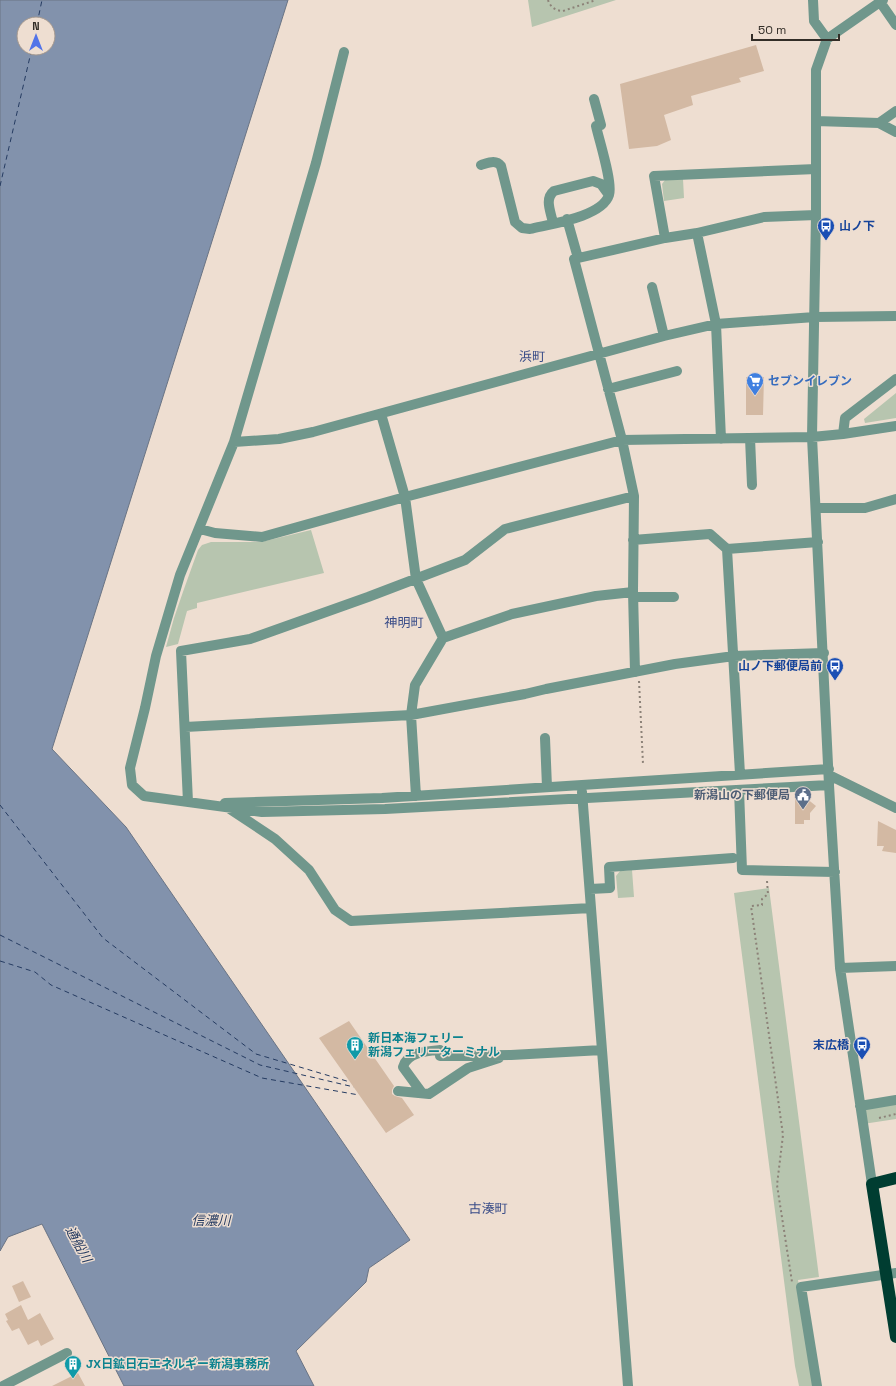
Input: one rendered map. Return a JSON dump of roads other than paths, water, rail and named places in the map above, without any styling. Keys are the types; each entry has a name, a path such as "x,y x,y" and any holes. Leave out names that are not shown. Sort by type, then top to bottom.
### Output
{"highway":[{"path":"896,1178 872,1184 891,1273 896,1337"}],"street":[{"path":"813,0 814,21 827,39"},
{"path":"872,1184 840,968 836,872 829,776 812,437 815,317 816,70 827,39 882,1 896,25"},
{"path":"344,52 316,163 234,442 200,529 180,575 156,656 130,768 132,785 144,796 262,812 278,812 385,809 739,790 829,776"},
{"path":"481,165 494,162 501,166 515,222 518,225 530,229 588,214 602,206 609,195 607,172 596,126 601,124 594,99"},
{"path":"879,123 896,111"},
{"path":"816,121 879,123 896,132"},
{"path":"665,238 654,176 816,169"},
{"path":"553,223 549,198 550,194 554,191 593,181 601,184 609,195"},
{"path":"637,672 633,594 634,496 622,440 574,259 764,217 816,215"},
{"path":"567,219 578,258"},
{"path":"697,233 716,324 721,438"},
{"path":"652,286 664,336"},
{"path":"234,442 279,439 312,432 664,336 716,324 815,317 896,316"},
{"path":"608,389 677,370"},
{"path":"843,434 845,418 896,379"},
{"path":"381,414 405,497 416,579 443,638"},
{"path":"200,529 215,534 262,537 405,497 622,440 812,437 896,426"},
{"path":"750,438 752,485"},
{"path":"192,803 185,727 182,651 250,639 465,560 505,529 634,496"},
{"path":"816,508 865,508 896,499"},
{"path":"633,540 710,534 727,549 740,774"},
{"path":"727,549 818,542"},
{"path":"416,796 411,715 415,685 443,638 512,614 596,596 633,594 674,597"},
{"path":"185,727 411,715 675,664 734,656 824,653"},
{"path":"545,738 547,787"},
{"path":"192,803 416,796 740,774 829,776 896,808"},
{"path":"582,784 628,1386"},
{"path":"739,790 742,870 836,872"},
{"path":"229,808 275,839 310,870 335,910 351,920 591,908"},
{"path":"590,889 610,888 609,867 733,858"},
{"path":"840,968 896,966"},
{"path":"422,1093 403,1067 408,1060 421,1051 440,1050 440,1056 511,1055 602,1050"},
{"path":"398,1091 429,1094 468,1068 511,1055"},
{"path":"860,1106 896,1100"},
{"path":"818,1386 801,1287 891,1273"},
{"path":"3,1386 67,1353"}],"water":[{"name":"信濃川","path":"0,0 288,0 52,749 126,827 410,1240 369,1268 366,1282 296,1351 314,1386 124,1386 42,1224 8,1237 0,1251"}],"place":[{"name":"山ノ下","path":"826,241"},
{"name":"セブンイレブン","path":"755,396"},
{"name":"山ノ下郵便局前","path":"835,681"},
{"name":"新潟山の下郵便局","path":"803,810"},
{"name":"新日本海フェリー 新潟フェリーターミナル","path":"355,1060"},
{"name":"末広橋","path":"862,1060"},
{"name":"JX日鉱日石エネルギー新潟事務所","path":"73,1379"}],"district":[{"name":"浜町","path":"532,356"},
{"name":"神明町","path":"404,622"},
{"name":"古湊町","path":"488,1208"}],"water label":[{"name":"通船川","path":"79,1244"}]}
